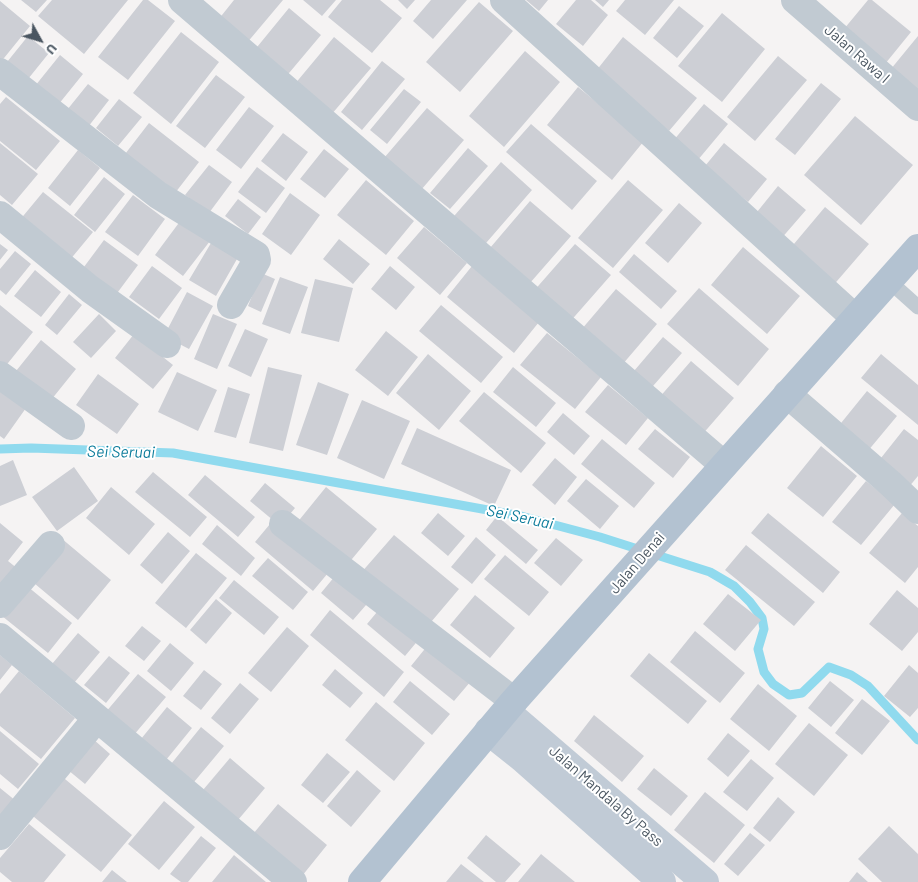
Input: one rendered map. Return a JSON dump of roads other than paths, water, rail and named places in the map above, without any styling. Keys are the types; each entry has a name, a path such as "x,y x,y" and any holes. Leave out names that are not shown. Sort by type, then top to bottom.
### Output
{"main road":[{"name":"Jalan Denai","path":"362,882 503,714 918,248"}],"street":[{"path":"182,0 724,465"},
{"path":"504,0 855,318"},
{"name":"Jalan Rawa I","path":"795,0 918,107"},
{"path":"0,72 158,195 256,255 257,260 231,305"},
{"path":"0,215 67,271 167,344"},
{"path":"0,375 70,426"},
{"path":"787,394 891,484 918,510"},
{"path":"283,524 503,714"},
{"path":"0,604 51,545"},
{"path":"0,637 293,882"},
{"name":"Jalan Mandala By Pass","path":"503,714 522,758 662,882"},
{"name":"Jalan Mandala By Pass","path":"503,714 705,882"},
{"path":"0,836 97,718"}],"lane":[{"path":"889,280 918,306"}],"waterway":[{"name":"Sei Seruai","path":"0,449 31,448 173,453 521,516 600,537 710,572 734,586 750,602 762,618 764,629 758,649 764,672 773,684 789,695 802,693 829,667 851,675 868,686 918,740"}]}
